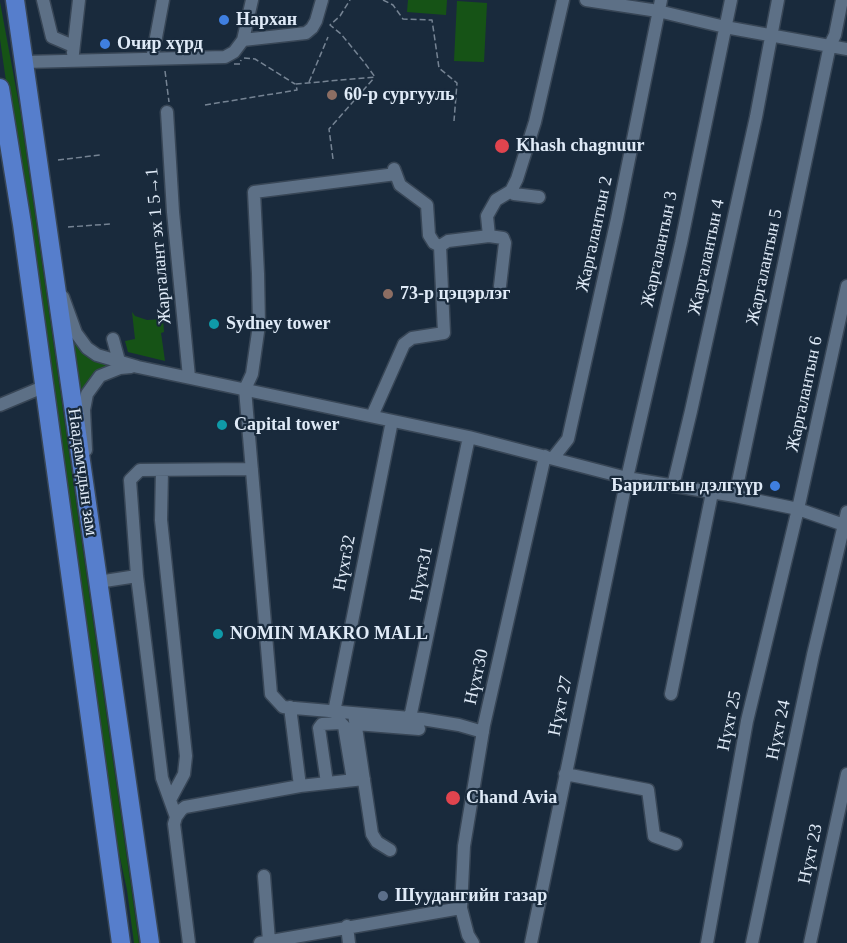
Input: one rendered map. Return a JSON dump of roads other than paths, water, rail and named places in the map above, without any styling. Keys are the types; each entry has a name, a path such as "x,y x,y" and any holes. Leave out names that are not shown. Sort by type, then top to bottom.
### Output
{"highway":[{"name":"Наадамчдын зам","path":"15,0 150,943"},
{"name":"Наадамчдын зам","path":"0,88 22,224 121,943"}],"street":[{"path":"43,0 52,37 73,46"},
{"path":"73,60 79,0"},
{"path":"152,59 163,0"},
{"path":"24,62 225,57 234,52 243,40 252,0"},
{"path":"243,40 306,33 312,28 322,0"},
{"path":"489,236 487,216 496,200 511,191 535,122 563,0"},
{"path":"586,0 659,6 725,27 847,49"},
{"name":"Жаргалантын 3","path":"627,478 678,254 731,0"},
{"name":"Жаргалантын 4","path":"673,486 692,411 756,117 778,0"},
{"name":"Жаргалантын 5","path":"735,496 830,45 835,35 842,0"},
{"name":"Жаргалантын 2","path":"549,457 568,439 617,219 659,6"},
{"name":"Жаргалант эх 1 5→1","path":"167,117 173,212 189,377"},
{"path":"419,729 355,719 334,712 283,707 271,694 245,390 252,374 259,324 254,192 395,172 400,185 427,205 429,235 434,243 440,246"},
{"path":"511,191 514,194 539,197"},
{"path":"440,246 448,241 489,236 503,238 505,243 500,286"},
{"path":"372,416 404,344 412,338 444,333 440,246"},
{"path":"53,271 76,333 87,348 97,355 138,367 469,437 627,478 798,509 846,526"},
{"name":"Жаргалантын 6","path":"798,509 847,286"},
{"path":"113,339 119,361"},
{"path":"83,481 87,442 84,410 87,393 100,376 120,368 138,367"},
{"path":"0,405 43,387"},
{"name":"Нүхт32","path":"334,712 392,421"},
{"name":"Нүхт31","path":"410,718 469,437"},
{"name":"Нүхт30","path":"473,943 468,935 461,908 464,846 483,732 549,457"},
{"path":"176,817 162,778 137,576 130,480 140,470 252,469"},
{"path":"162,470 161,520 186,756 184,774 170,800"},
{"name":"Нүхт 27","path":"531,943 627,478"},
{"path":"671,694 712,493"},
{"name":"Нүхт 25","path":"707,943 747,721 798,509"},
{"name":"Нүхт 24","path":"752,943 813,655 846,526 847,512"},
{"path":"98,582 137,576"},
{"path":"290,708 300,786"},
{"path":"355,719 410,718 483,732"},
{"path":"355,719 358,779"},
{"path":"327,783 319,728 322,723 341,723 344,726 372,834 377,842 390,850"},
{"path":"565,774 648,790 654,836 676,844"},
{"name":"Нүхт 23","path":"810,943 847,774"},
{"path":"189,943 174,824 176,817 185,807 300,786 358,779"},
{"path":"264,876 264,942 461,908"},
{"path":"347,926 349,943"}],"place":[{"name":"Нархан","path":"224,20"},
{"name":"Очир хүрд","path":"105,44"},
{"name":"60-р сургууль","path":"332,95"},
{"name":"Khash chagnuur","path":"502,146"},
{"name":"73-р цэцэрлэг","path":"388,294"},
{"name":"Sydney tower","path":"214,324"},
{"name":"Capital tower","path":"222,425"},
{"name":"Барилгын дэлгүүр","path":"775,486"},
{"name":"NOMIN MAKRO MALL","path":"218,634"},
{"name":"Chand Avia","path":"453,798"},
{"name":"Шуудангийн газар","path":"383,896"}]}
